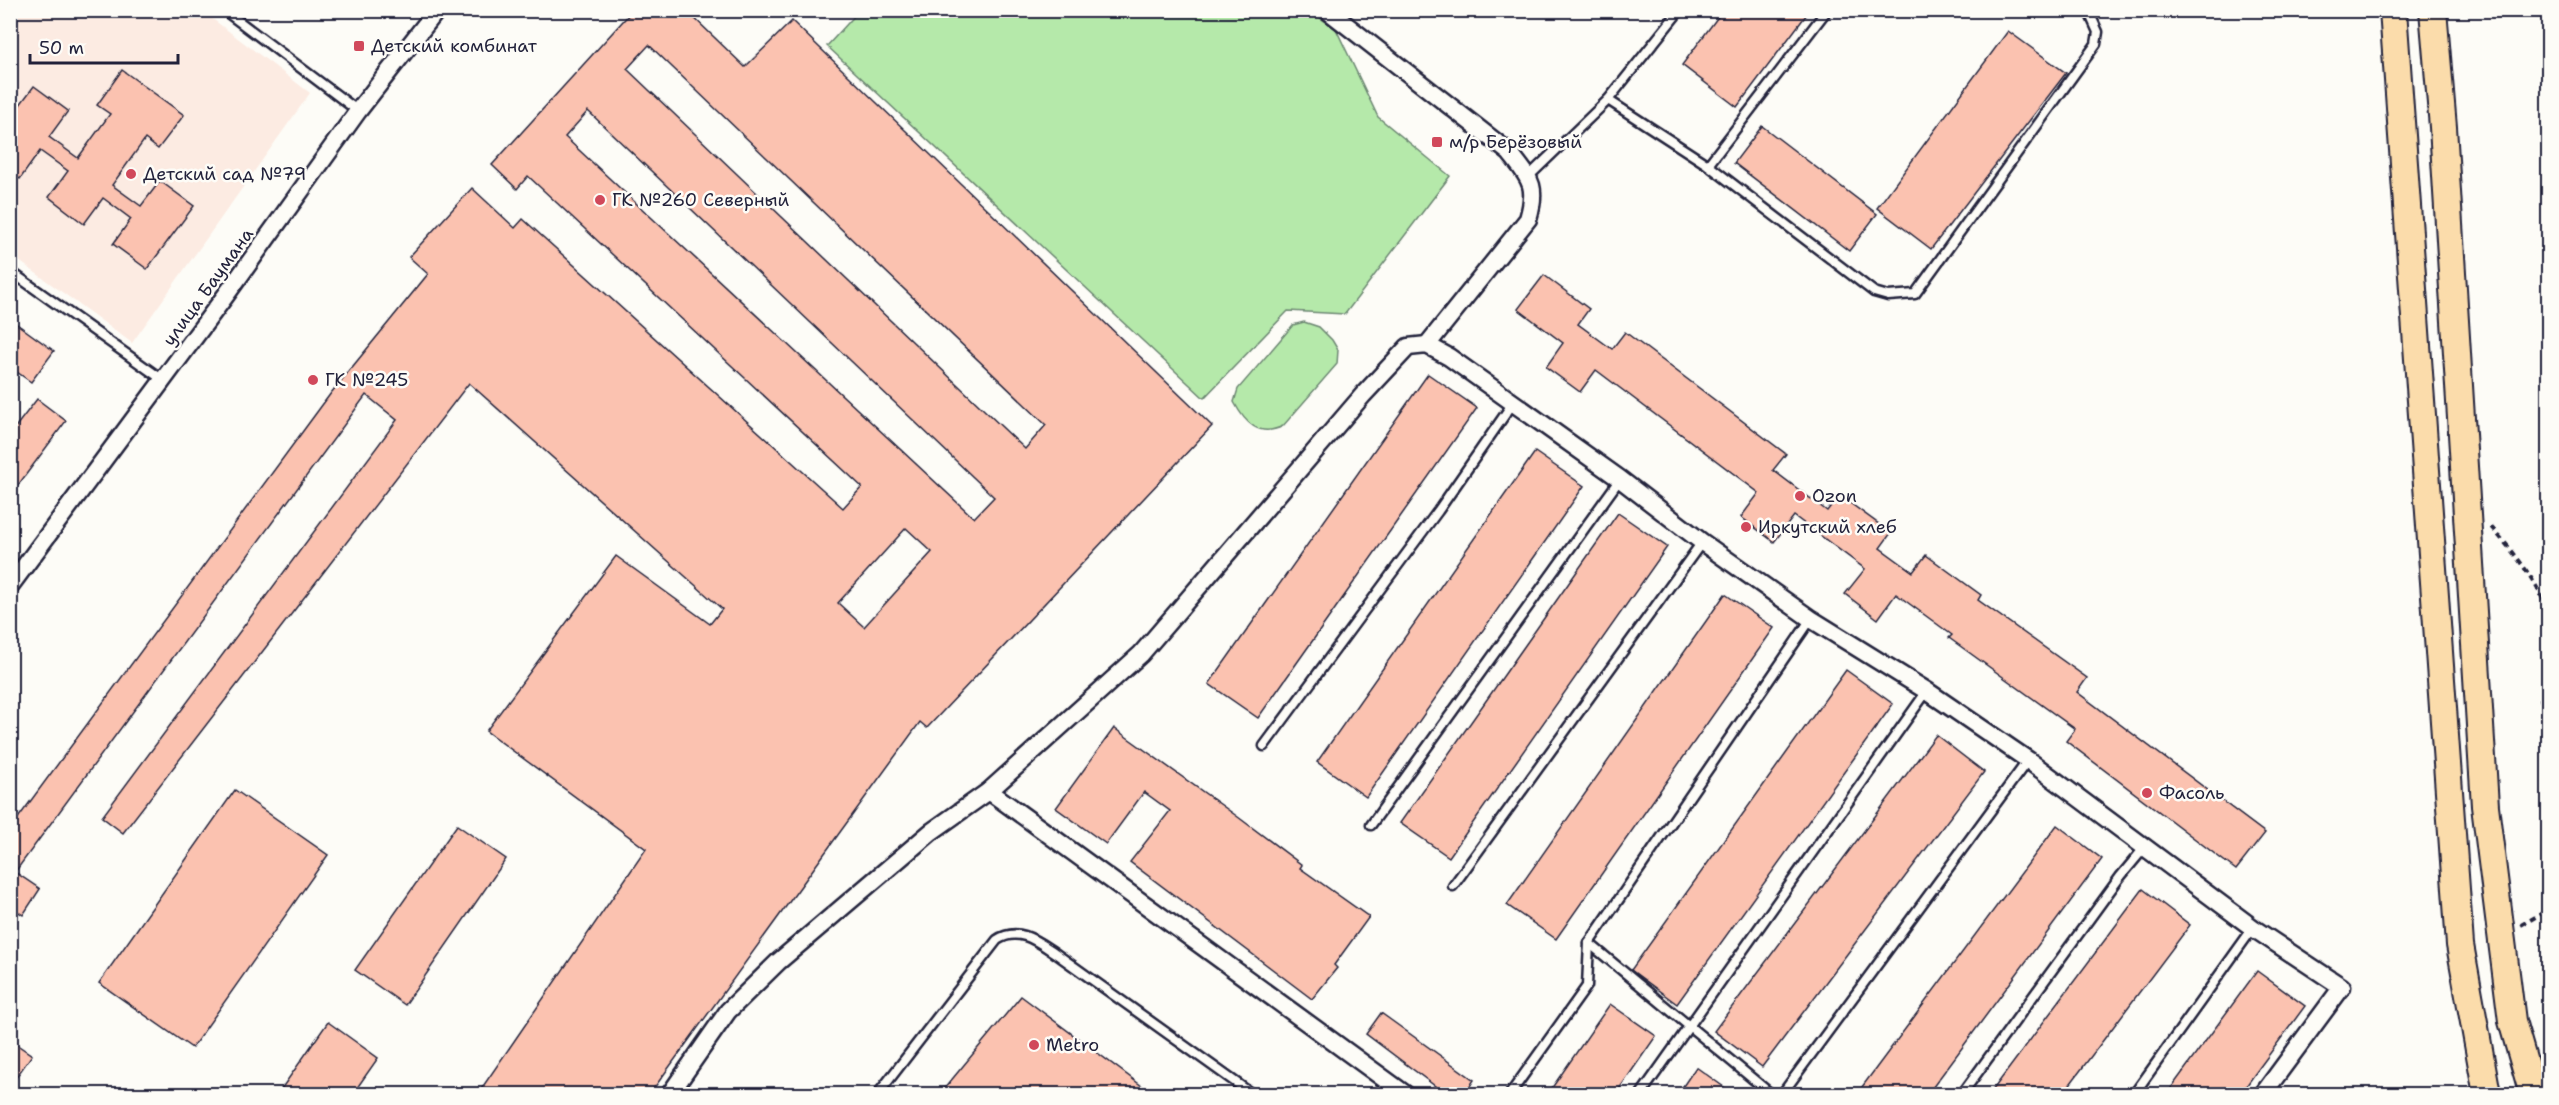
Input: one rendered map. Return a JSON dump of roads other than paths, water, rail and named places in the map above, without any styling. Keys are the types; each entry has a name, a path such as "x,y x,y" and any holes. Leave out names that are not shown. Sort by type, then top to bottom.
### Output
{"main road":[{"path":"2393,10 2458,923 2487,1095"},
{"path":"2433,10 2443,127 2485,806 2512,1021 2533,1095"}],"street":[{"name":"улица Баумана","path":"10,586 358,111 437,10"},
{"path":"1327,10 1509,153 1528,177 1534,197 1528,219 1426,345"},
{"path":"670,1095 728,1011 778,962 931,832 989,791 1141,654 1370,387 1408,347 1426,345 1449,357 1620,479 1701,542 1811,619 1927,690 2028,760 2253,928 2342,987 2263,1095"},
{"path":"989,791 1405,1095"}],"lane":[{"path":"224,10 358,111"},
{"path":"1528,177 1608,100 1680,10"},
{"path":"1708,165 1827,10"},
{"path":"1608,100 1708,165 1874,292 1888,296 1915,294 2096,44 2098,32 2088,10"},
{"path":"10,271 163,380"},
{"path":"1264,746 1438,511 1513,403"},
{"path":"1371,825 1620,479"},
{"path":"1453,886 1701,542"},
{"path":"1510,1095 1587,986 1589,943 1811,619"},
{"path":"1641,1095 1927,690"},
{"path":"1782,1095 2028,760"},
{"path":"1962,1095 2120,877 2145,847"},
{"path":"2134,1095 2253,928"},
{"path":"878,1095 997,940 1011,934 1029,937 1055,953 1252,1095"},
{"path":"1589,943 1771,1095"}],"place":[{"name":"Детский комбинат","path":"359,46"},
{"name":"м/р Берёзовый","path":"1437,142"},
{"name":"Детский сад №79","path":"131,174"},
{"name":"ГК №260 Северный","path":"600,200"},
{"name":"ГК №245","path":"313,380"},
{"name":"Ozon","path":"1800,496"},
{"name":"Иркутский хлеб","path":"1746,527"},
{"name":"Фасоль","path":"2147,793"},
{"name":"Metro","path":"1034,1045"}]}
